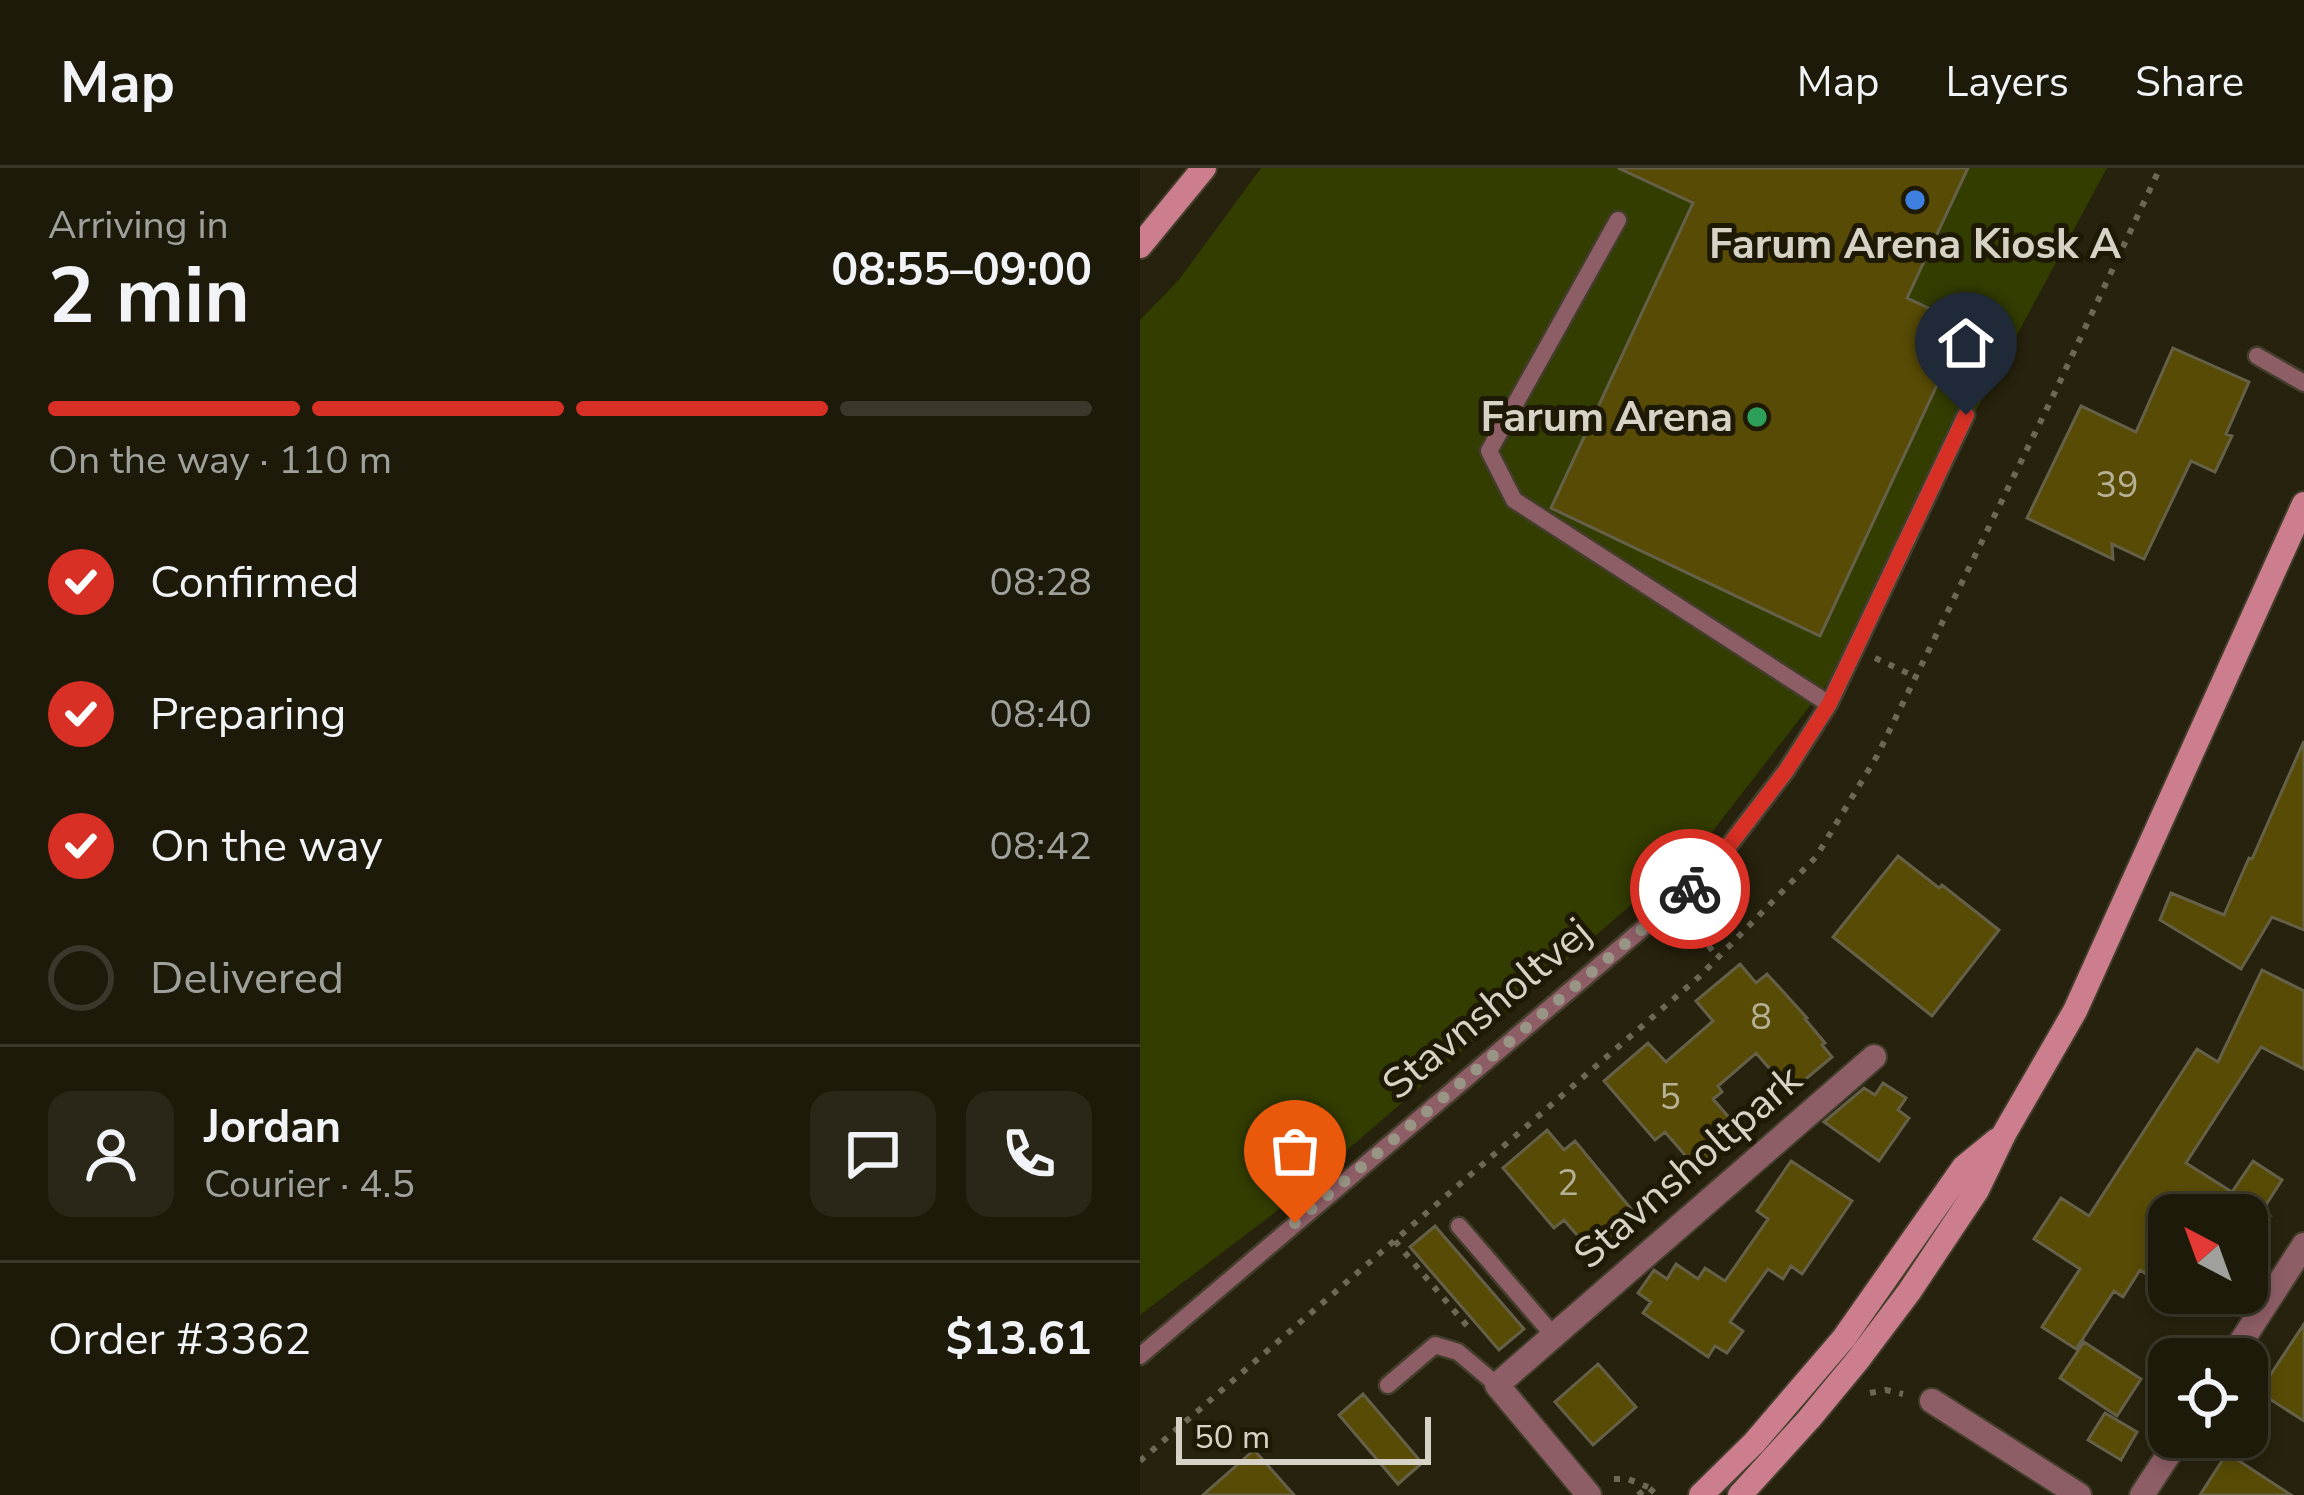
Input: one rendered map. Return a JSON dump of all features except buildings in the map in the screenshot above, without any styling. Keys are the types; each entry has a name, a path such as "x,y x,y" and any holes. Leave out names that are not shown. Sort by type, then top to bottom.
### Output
{"street":[{"path":"1140,246 1204,168"},
{"path":"1740,1495 1821,1405 1909,1292 1977,1190 2075,1010 2304,504"},
{"name":"Stavnsholtpark","path":"1503,1380 1874,1057"},
{"path":"1701,1495 1754,1443 1844,1338 1964,1167 2004,1134"},
{"path":"2244,1338 2304,1245"},
{"path":"1503,1380 1588,1495"},
{"path":"1932,1400 2079,1495"},
{"path":"2142,1495 2166,1458"}],"lane":[{"path":"1618,220 1489,451 1514,500 1829,704"},
{"path":"2258,356 2304,383"},
{"name":"Stavnsholtvej","path":"1140,1354 1708,873 1786,771 1829,704 1966,415"},
{"path":"1459,1226 1554,1336"},
{"path":"1388,1385 1435,1345 1458,1352 1503,1380"}],"path":[{"path":"2099,297 2160,168"},
{"path":"1856,649 1916,677"},
{"path":"1672,904 1718,957"},
{"path":"1395,1241 1503,1380"},
{"path":"1614,1479 1648,1487 1657,1495"},
{"path":"1638,1495 1648,1487"}],"green space":[{"path":"1261,168 2107,168 1833,676 1705,841 1273,1214 1140,1315 1140,320 1178,281"}],"way so far":[{"path":"1295,1223 1690,889"}],"place":[{"name":"Farum Arena Kiosk A","path":"1915,200"},
{"name":"Farum Arena","path":"1757,417"}],"route":[{"path":"1690,889 1708,873 1786,771 1829,704 1966,415"}]}
